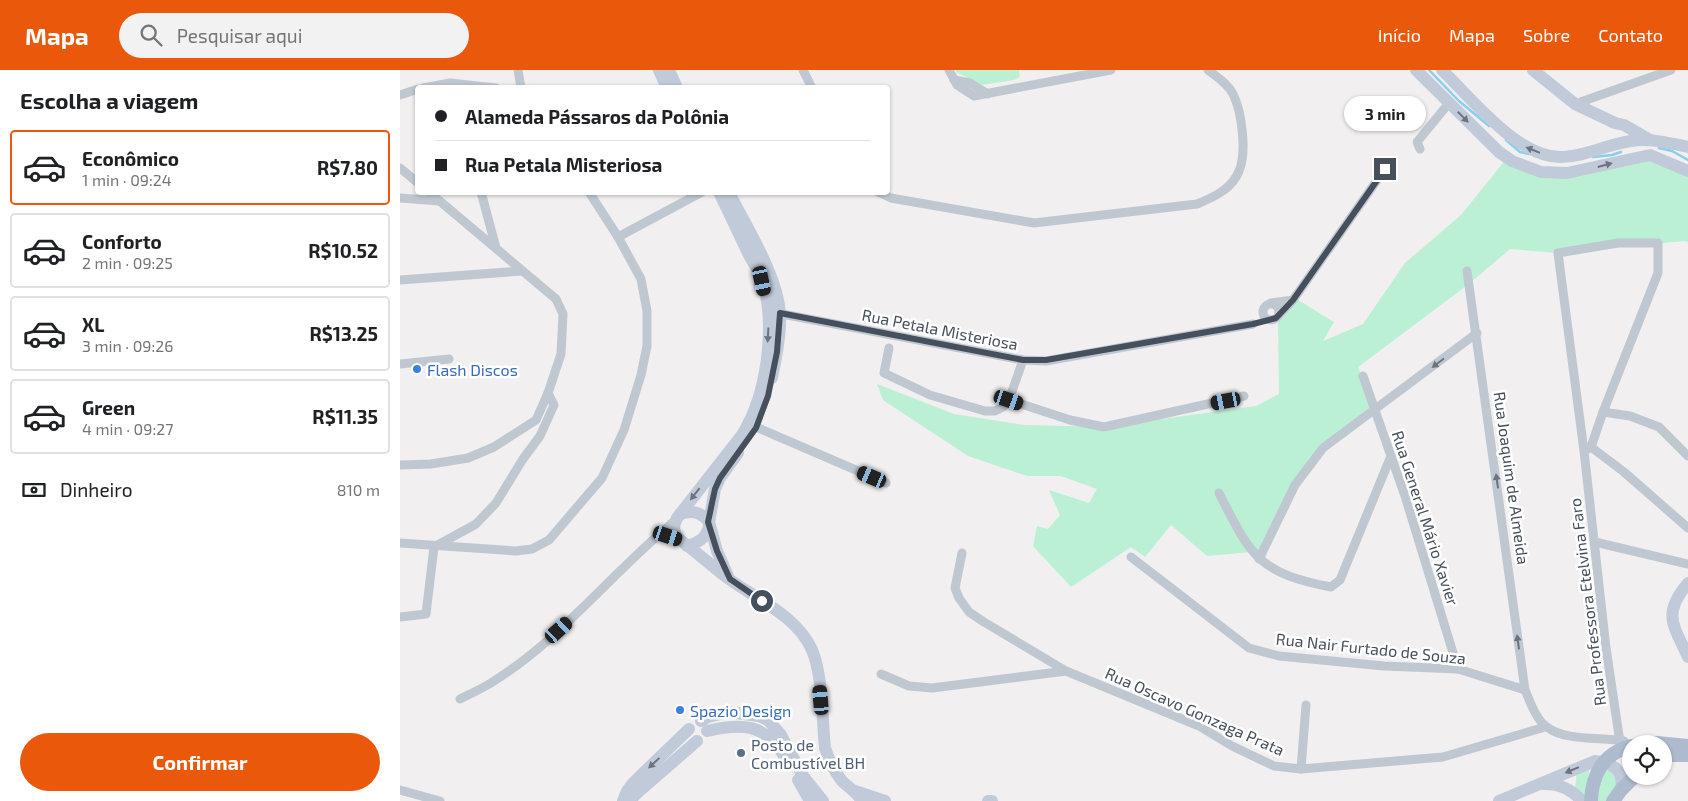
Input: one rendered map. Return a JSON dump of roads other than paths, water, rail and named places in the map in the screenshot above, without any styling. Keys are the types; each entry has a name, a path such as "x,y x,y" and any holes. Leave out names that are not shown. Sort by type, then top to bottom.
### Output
{"main road":[{"path":"1672,746 1687,748"},
{"path":"1591,801 1595,774 1604,761 1622,747"},
{"path":"1672,752 1687,748"},
{"path":"1672,760 1688,761"}],"street":[{"path":"518,70 520,85"},
{"path":"659,70 666,85"},
{"path":"669,70 676,85"},
{"path":"803,70 810,85"},
{"path":"949,70 954,80 965,91 974,96 1111,70"},
{"path":"884,195 891,198 1034,223 1197,204 1215,196 1229,186 1239,171 1243,153 1239,115 1233,93 1208,70"},
{"path":"1416,70 1499,152 1512,161 1541,172 1567,174 1644,155 1653,145 1650,140 1624,125 1615,123 1575,104 1533,70"},
{"path":"1442,70 1508,136 1535,152 1559,157 1593,152 1631,140 1650,140 1688,147"},
{"path":"1575,104 1671,70"},
{"path":"400,95 415,90"},
{"path":"1420,148 1417,142 1449,104"},
{"path":"1615,123 1631,140 1633,149 1688,171"},
{"path":"400,168 415,180"},
{"path":"1267,306 1263,314 1266,318 1276,318 1293,300 1385,169"},
{"path":"400,465 431,464 468,458 494,447 536,420 562,354 563,314 556,299 432,195"},
{"path":"482,195 496,249"},
{"path":"400,544 516,551 532,549 549,540 602,478 624,430 641,376 647,346 647,311 641,278 591,195"},
{"path":"618,237 696,195"},
{"path":"719,195 762,281 774,313"},
{"path":"683,543 702,540 708,532 715,489 752,426 762,387 774,313 773,282 730,195"},
{"path":"400,198 439,201"},
{"name":"Rua Professora Etelvina Faro","path":"1588,449 1658,273 1658,243 1618,244 1558,253 1588,449 1606,648 1622,735"},
{"path":"400,280 522,271"},
{"name":"Rua Joaquim de Almeida","path":"1467,271 1477,333 1524,690"},
{"path":"1253,324 1267,306 1293,300"},
{"path":"1267,306 1275,305 1278,308 1276,318"},
{"name":"Rua Petala Misteriosa","path":"774,313 1023,360 1046,360 1253,324 1276,318"},
{"path":"1258,559 1295,485 1323,448 1477,333"},
{"path":"890,348 884,374 930,395 985,411 995,411 1003,407 1009,400 1023,360"},
{"path":"400,364 449,359"},
{"name":"Rua General Mário Xavier","path":"1363,376 1405,496 1458,668"},
{"path":"434,547 476,524 496,503 523,459 540,436 554,406 548,393"},
{"path":"1009,400 1070,420 1104,427 1244,396"},
{"path":"1603,412 1630,416 1659,427 1688,456"},
{"path":"752,426 886,483"},
{"path":"460,699 490,684 549,639 678,516 742,435 752,426"},
{"path":"1588,449 1624,472 1688,528"},
{"path":"1219,493 1243,540 1258,559 1279,573 1305,582 1331,587 1340,580 1390,456"},
{"path":"678,516 690,512 704,515 730,579"},
{"path":"678,516 674,532 683,543"},
{"path":"657,535 668,536 683,543 792,624 811,649 818,667 825,748 833,768 858,796 884,801"},
{"path":"1595,542 1688,564"},
{"path":"400,617 426,614 434,547"},
{"name":"Rua Oscavo Gonzaga Prata","path":"962,553 956,588 959,598 969,612 1066,670 1199,726 1232,746 1274,766 1301,769 1443,757 1545,727"},
{"name":"Rua Nair Furtado de Souza","path":"1131,557 1249,648 1279,656 1384,666 1458,668 1524,690"},
{"path":"1688,583 1672,607 1672,620 1688,657"},
{"path":"881,674 909,686 932,688 1066,670"},
{"path":"1524,690 1545,727 1558,734 1622,745"},
{"path":"1301,769 1306,705"},
{"path":"630,801 697,741 704,738 704,726 708,717 728,712 759,716 768,720 781,735 803,776 823,801"},
{"path":"623,801 634,783 696,722 704,726 743,726 761,731 770,737 777,745 810,801"},
{"path":"689,729 691,736 697,741"},
{"path":"1499,801 1595,761 1610,763 1622,778"},
{"path":"1542,784 1557,784 1582,801"},
{"path":"400,790 440,801"}],"waterway":[{"path":"1429,70 1459,101 1489,126"},
{"path":"1506,140 1520,152 1529,154"},
{"path":"1659,148 1672,151 1688,160"},
{"path":"1593,157 1621,152"}],"place":[{"name":"Flash Discos","path":"417,369"},
{"name":"Spazio Design","path":"680,710"},
{"name":"Posto de Combustível BH","path":"741,753"}]}
